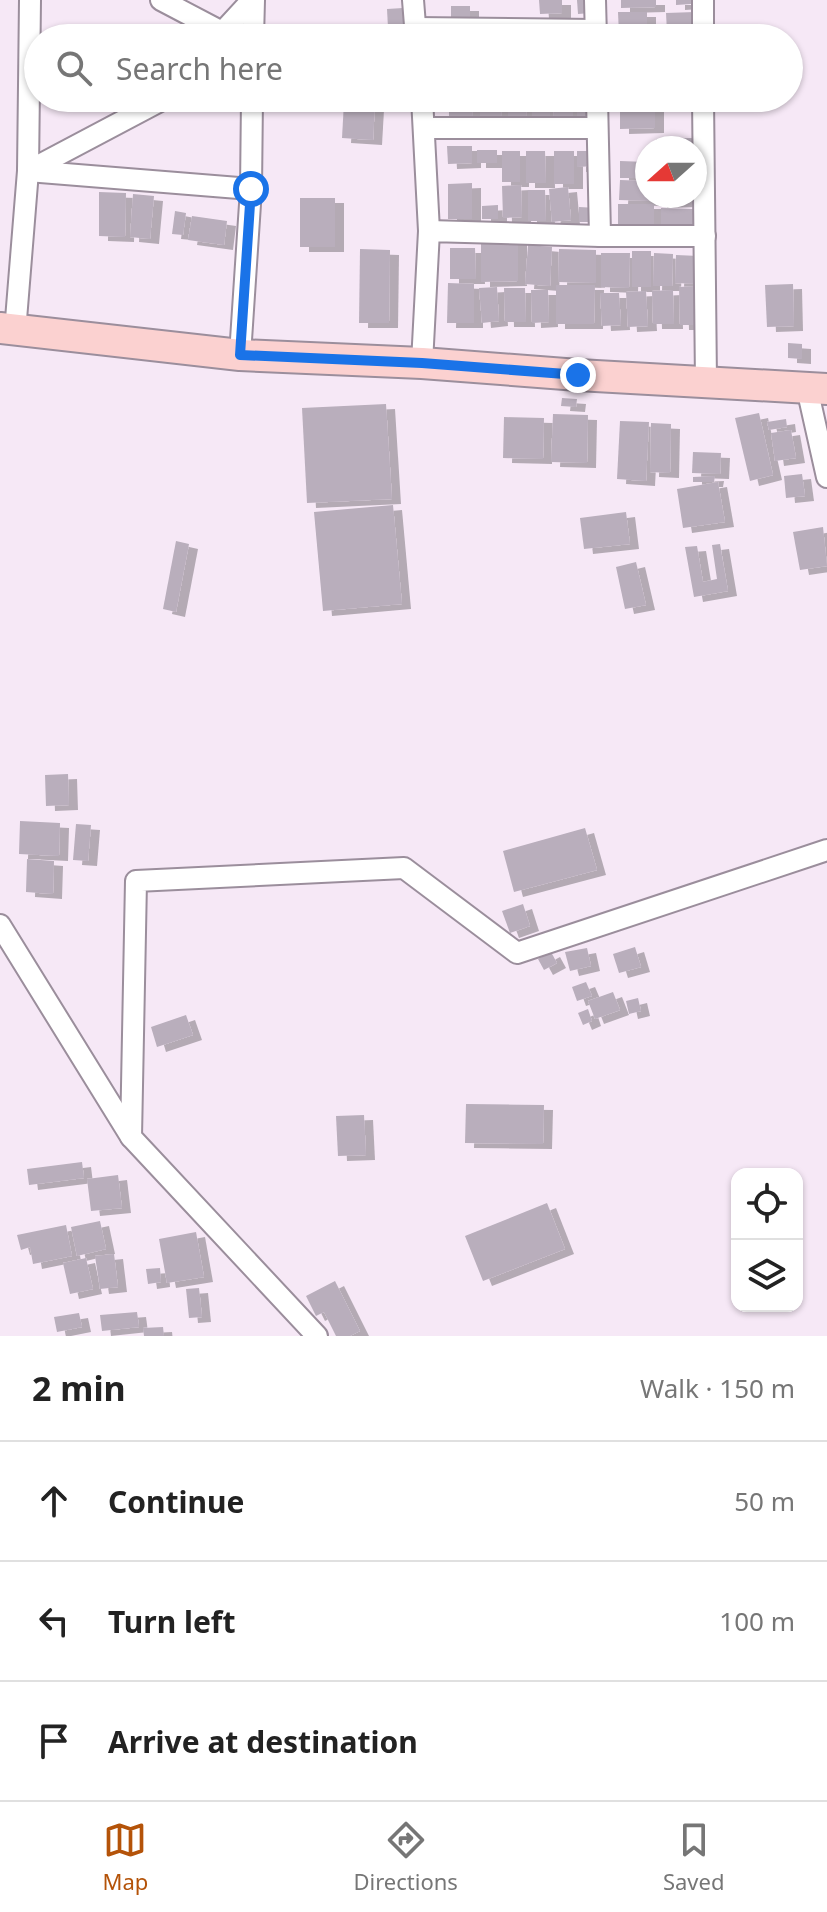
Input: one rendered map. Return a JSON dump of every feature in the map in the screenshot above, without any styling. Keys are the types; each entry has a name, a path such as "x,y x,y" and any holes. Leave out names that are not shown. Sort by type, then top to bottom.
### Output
{"main road":[{"path":"8,330 240,355 422,363 817,388"}],"street":[{"path":"30,0 30,24"},
{"path":"161,0 201,24"},
{"path":"230,24 253,0"},
{"path":"253,0 253,24"},
{"path":"413,0 415,24"},
{"path":"595,0 596,24"},
{"path":"703,0 703,24"},
{"path":"8,330 28,171 29,112"},
{"path":"28,171 140,112"},
{"path":"240,355 251,189 252,112"},
{"path":"422,363 429,231 423,112"},
{"path":"597,112 600,236"},
{"path":"703,112 706,382"},
{"path":"425,128 597,128"},
{"path":"28,171 251,189"},
{"path":"429,231 705,236"},
{"path":"817,388 827,477"},
{"path":"131,1137 136,881 404,868 517,953 827,850"},
{"path":"0,925 131,1137 317,1336"}],"building":[{"path":"539,0 562,0 562,13 540,14"},
{"path":"577,0 590,0 591,13 578,14"},
{"path":"621,0 656,0 656,7 621,8"},
{"path":"676,0 691,0 691,4 676,5"},
{"path":"451,6 470,6 470,20 451,19"},
{"path":"403,8 403,24 388,24 387,9"},
{"path":"618,12 647,12 647,24 619,24"},
{"path":"695,12 696,24 667,24 666,13"},
{"path":"343,112 375,112 373,140 342,138"},
{"path":"449,112 473,112 473,119 449,120"},
{"path":"480,112 502,112 502,119 480,119"},
{"path":"508,112 527,112 527,120 508,120"},
{"path":"532,112 550,112 550,120 532,120"},
{"path":"553,112 573,112 573,121 553,120"},
{"path":"577,112 594,112 594,121 577,120"},
{"path":"620,112 655,112 655,128 620,129"},
{"path":"447,146 472,146 472,163 448,164"},
{"path":"477,150 497,150 497,163 477,163"},
{"path":"502,151 520,151 520,182 502,182"},
{"path":"526,151 545,151 546,183 526,183"},
{"path":"554,151 574,151 574,184 554,184"},
{"path":"577,151 595,151 595,166 577,167"},
{"path":"620,161 635,162 635,178 620,178"},
{"path":"620,180 635,181 635,200 619,200"},
{"path":"472,183 472,219 448,219 448,184"},
{"path":"521,185 522,217 503,218 502,186"},
{"path":"568,187 571,220 552,222 549,189"},
{"path":"528,190 545,190 546,221 528,221"},
{"path":"99,192 126,193 125,237 99,236"},
{"path":"133,194 154,196 150,239 130,237"},
{"path":"300,198 335,198 335,247 300,247"},
{"path":"618,204 654,208 654,228 618,228"},
{"path":"498,205 498,219 482,219 482,206"},
{"path":"579,207 597,208 596,222 579,222"},
{"path":"661,208 694,209 693,232 661,231"},
{"path":"175,211 186,213 183,235 172,234"},
{"path":"192,216 227,221 224,245 188,240"},
{"path":"481,239 518,239 518,281 481,282"},
{"path":"528,245 552,247 550,286 525,284"},
{"path":"450,248 475,248 476,279 450,279"},
{"path":"360,249 390,250 389,323 359,323"},
{"path":"559,249 596,250 596,283 558,282"},
{"path":"632,251 651,251 651,287 632,287"},
{"path":"601,253 630,253 629,288 601,287"},
{"path":"654,253 673,254 672,286 653,286"},
{"path":"676,255 699,256 698,284 675,283"},
{"path":"448,283 474,284 474,323 447,323"},
{"path":"793,284 794,326 767,327 765,285"},
{"path":"556,285 595,285 594,324 556,324"},
{"path":"698,286 699,325 680,325 679,287"},
{"path":"497,287 499,321 482,323 479,288"},
{"path":"504,288 525,288 526,322 505,322"},
{"path":"531,290 548,290 549,322 532,323"},
{"path":"673,290 674,324 653,324 652,291"},
{"path":"646,291 648,326 628,327 626,292"},
{"path":"600,293 619,293 621,325 602,326"},
{"path":"788,343 802,344 802,359 788,358"},
{"path":"562,398 577,399 576,407 561,406"},
{"path":"386,404 392,499 307,503 302,408"},
{"path":"759,413 773,475 750,481 735,418"},
{"path":"553,414 588,415 587,463 551,462"},
{"path":"504,417 544,418 543,459 503,458"},
{"path":"786,419 787,427 769,430 767,422"},
{"path":"620,421 649,422 646,481 617,479"},
{"path":"651,423 671,424 670,473 650,472"},
{"path":"791,430 796,458 775,461 771,433"},
{"path":"693,452 721,453 720,474 692,473"},
{"path":"802,474 805,496 786,498 784,476"},
{"path":"715,476 714,482 693,482 693,477"},
{"path":"718,482 725,522 683,528 677,489"},
{"path":"393,505 402,604 323,611 314,512"},
{"path":"626,512 630,544 584,549 580,518"},
{"path":"823,527 827,566 800,570 793,532"},
{"path":"176,541 189,544 176,612 163,609"},
{"path":"720,544 728,591 694,597 685,547 697,546 703,582 717,579 712,545"},
{"path":"636,562 646,605 625,609 616,567"},
{"path":"68,774 69,805 46,806 45,775"},
{"path":"20,821 60,823 59,856 19,854"},
{"path":"76,824 91,825 88,861 73,860"},
{"path":"585,828 597,870 514,892 503,851"},
{"path":"27,859 54,861 53,894 26,892"},
{"path":"523,904 530,926 510,933 502,911"},
{"path":"635,947 641,967 619,973 613,954"},
{"path":"587,948 591,966 570,971 565,952"},
{"path":"551,952 557,963 544,970 538,959"},
{"path":"586,982 592,996 577,1001 572,987"},
{"path":"613,992 620,1010 595,1019 588,1001"},
{"path":"638,998 641,1011 629,1014 626,1001"},
{"path":"588,1009 592,1021 583,1025 578,1013"},
{"path":"186,1015 193,1035 157,1047 151,1027"},
{"path":"466,1104 544,1105 543,1144 465,1143"},
{"path":"364,1115 366,1155 338,1156 336,1116"},
{"path":"82,1162 84,1178 29,1185 27,1169"},
{"path":"118,1175 122,1208 91,1211 87,1179"},
{"path":"547,1203 565,1249 483,1281 465,1236"},
{"path":"100,1221 106,1249 77,1256 71,1227"},
{"path":"66,1225 72,1256 33,1264 30,1247 21,1250 17,1235"},
{"path":"196,1232 204,1277 167,1283 159,1239"},
{"path":"114,1254 118,1287 100,1289 95,1256"},
{"path":"86,1258 93,1289 70,1294 63,1263"},
{"path":"160,1268 161,1282 148,1284 146,1269"},
{"path":"335,1281 360,1331 350,1336 336,1336 324,1312 316,1316 306,1296"},
{"path":"199,1288 202,1317 189,1318 186,1289"},
{"path":"137,1312 139,1327 102,1331 100,1315"},
{"path":"79,1313 82,1327 57,1332 54,1317"},
{"path":"163,1327 164,1336 144,1336 143,1328"}],"route":[{"path":"251,189 240,355 422,363 578,375"}]}
